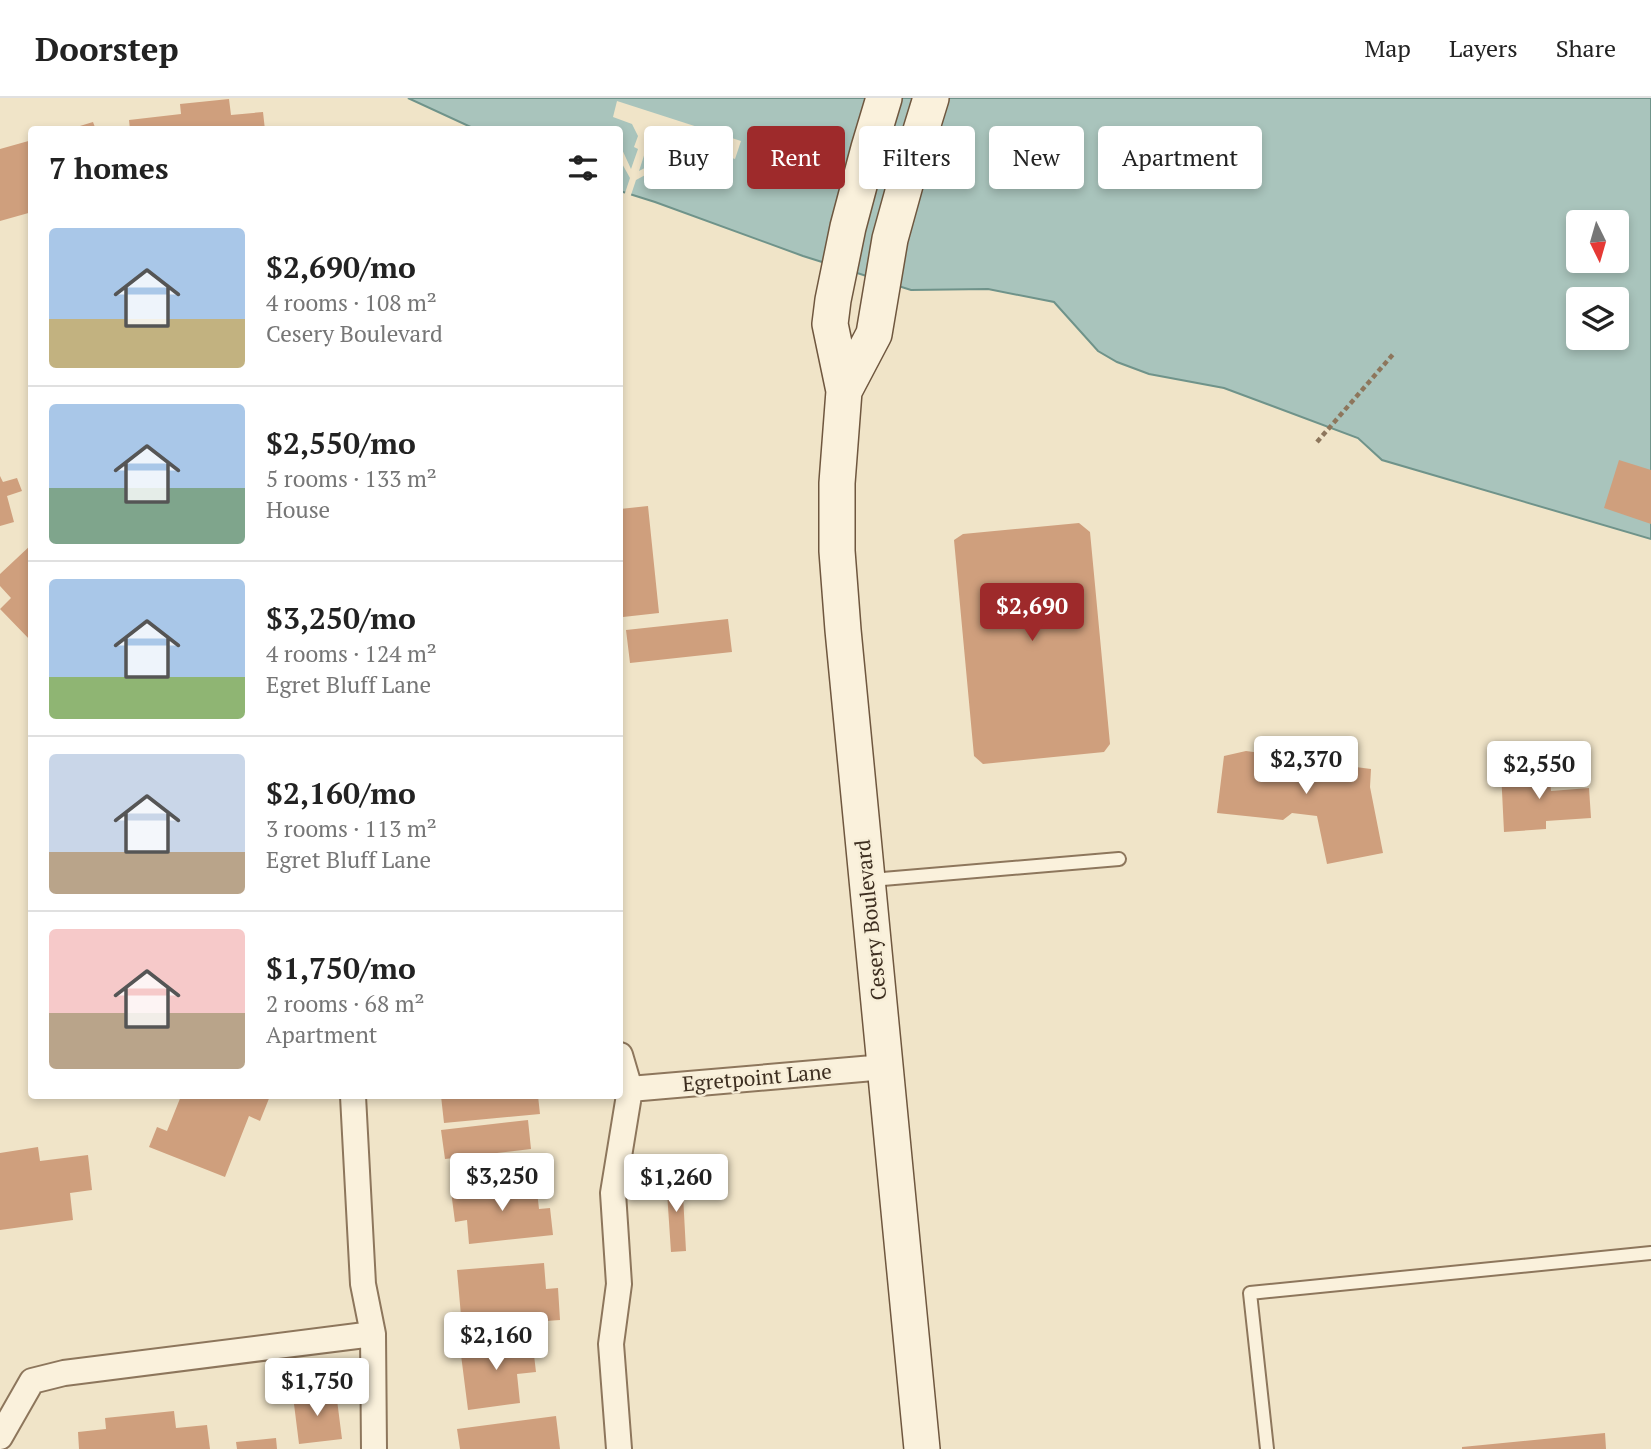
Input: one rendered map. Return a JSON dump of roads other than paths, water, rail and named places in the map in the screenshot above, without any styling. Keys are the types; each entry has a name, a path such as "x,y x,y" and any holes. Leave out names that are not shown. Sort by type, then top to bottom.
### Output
{"main road":[{"name":"Cesery Boulevard","path":"884,98 852,214 830,324 845,391 838,484 837,551 922,1449"},
{"name":"Cesery Boulevard","path":"845,391 874,334 890,239 931,98"}],"street":[{"path":"619,1449 611,1344 619,1284 613,1194 630,1089 623,1065"},
{"name":"Egretpoint Lane","path":"630,1089 885,1066"},
{"path":"352,1099 363,1284 373,1334 374,1449"},
{"path":"0,1437 32,1381 64,1373 373,1334"}],"lane":[{"path":"867,881 1119,859"},
{"path":"1267,1449 1250,1293 1651,1253"}],"water":[{"path":"408,98 1651,98 1651,539 1382,460 1358,438 1224,388 1149,374 1117,362 1098,351 1054,302 988,289 911,290 803,256 623,192 623,126 469,126"}]}
